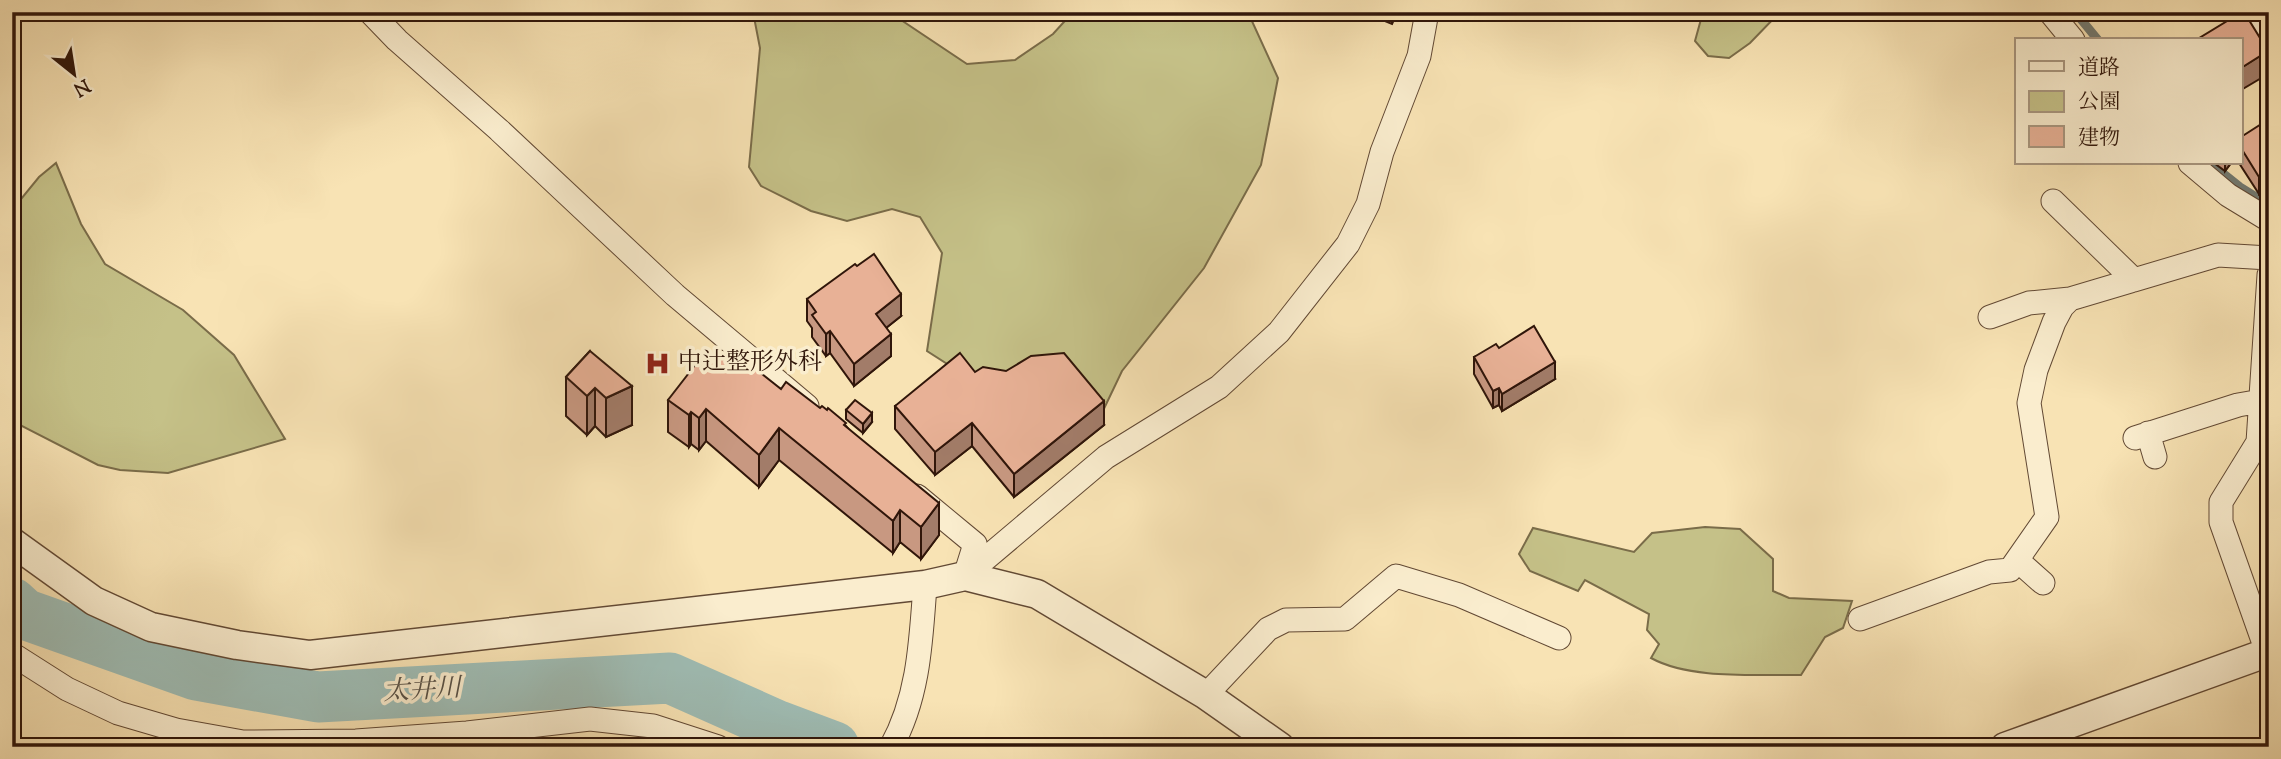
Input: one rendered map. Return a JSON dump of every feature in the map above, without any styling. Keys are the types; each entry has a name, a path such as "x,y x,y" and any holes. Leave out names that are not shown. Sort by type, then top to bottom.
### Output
{"street":[{"path":"370,12 674,295 829,424"},
{"path":"965,576 1106,457 1219,387 1279,332 1348,244 1368,204 1382,152 1419,56 1427,12"},
{"path":"2050,12 2071,38"},
{"path":"2252,12 2269,39"},
{"path":"2191,164 2228,195 2269,220"},
{"path":"2053,201 2134,280"},
{"path":"1990,317 2029,303 2070,299 2218,255 2269,258"},
{"path":"2005,747 2268,652 2221,522 2221,502 2258,442 2264,392 2269,275"},
{"path":"1860,619 1989,572 2010,570 2047,517 2029,403 2036,370 2054,322 2070,299"},
{"path":"2155,457 2142,435 2238,405 2264,392"},
{"path":"902,484 975,544 965,576"},
{"path":"12,542 94,601 151,627 237,645 310,655 925,585 965,576 1037,594 1206,695 1280,747"},
{"path":"2017,560 2043,583"},
{"path":"1206,695 1268,629 1286,620 1345,620 1396,576 1459,595 1559,638"},
{"path":"895,738 919,668 925,585"},
{"path":"12,654 67,689 118,713 176,730 243,742 356,741 467,733 590,719 653,726 718,747"}],"green space":[{"path":"753,12 889,12 967,64 1015,60 1053,34 1073,12 1239,12 1251,19 1278,78 1261,165 1204,268 1122,371 1100,417 977,383 927,351 942,253 920,217 892,209 847,221 811,211 761,186 749,167 760,48"},
{"path":"1703,12 1780,12 1750,43 1729,58 1708,56 1695,41"},
{"path":"56,163 81,224 105,264 183,310 234,355 285,439 168,473 120,470 98,465 12,421 12,210 39,177"},
{"path":"1705,527 1740,529 1773,559 1773,591 1789,598 1852,601 1843,628 1825,637 1801,675 1704,673 1667,665 1651,658 1659,644 1647,630 1649,614 1585,580 1578,591 1530,571 1519,554 1533,528 1634,552 1652,533"}],"building":[{"path":"2244,12 2268,51 2242,67 2242,38 2199,38"},
{"path":"2266,121 2269,123 2269,177 2265,172 2259,177 2242,150 2242,136"},
{"path":"874,254 901,294 876,314 891,334 854,364 830,331 826,334 812,315 816,312 807,299 855,264 857,266"},
{"path":"1534,326 1555,362 1502,394 1499,388 1493,391 1474,357 1496,344 1499,348"},
{"path":"590,351 632,386 606,398 595,388 587,396 566,377"},
{"path":"715,352 730,364 738,355 781,389 786,382 820,408 828,408 846,423 844,425 939,503 921,527 900,510 893,521 779,428 759,455 706,409 699,418 691,412 689,415 668,400 699,360 706,365"},
{"path":"960,353 975,372 983,367 1006,371 1031,356 1064,353 1104,401 1014,474 972,423 935,452 895,406"},
{"path":"855,400 872,413 863,424 846,410"}],"waterway":[{"path":"2075,12 2096,38"},
{"path":"2211,164 2240,187 2269,205"},
{"name":"太井川","path":"12,603 24,614 196,675 318,697 670,678 778,726 834,747"}],"place":[{"name":"中辻整形外科","path":"658,363"}]}
